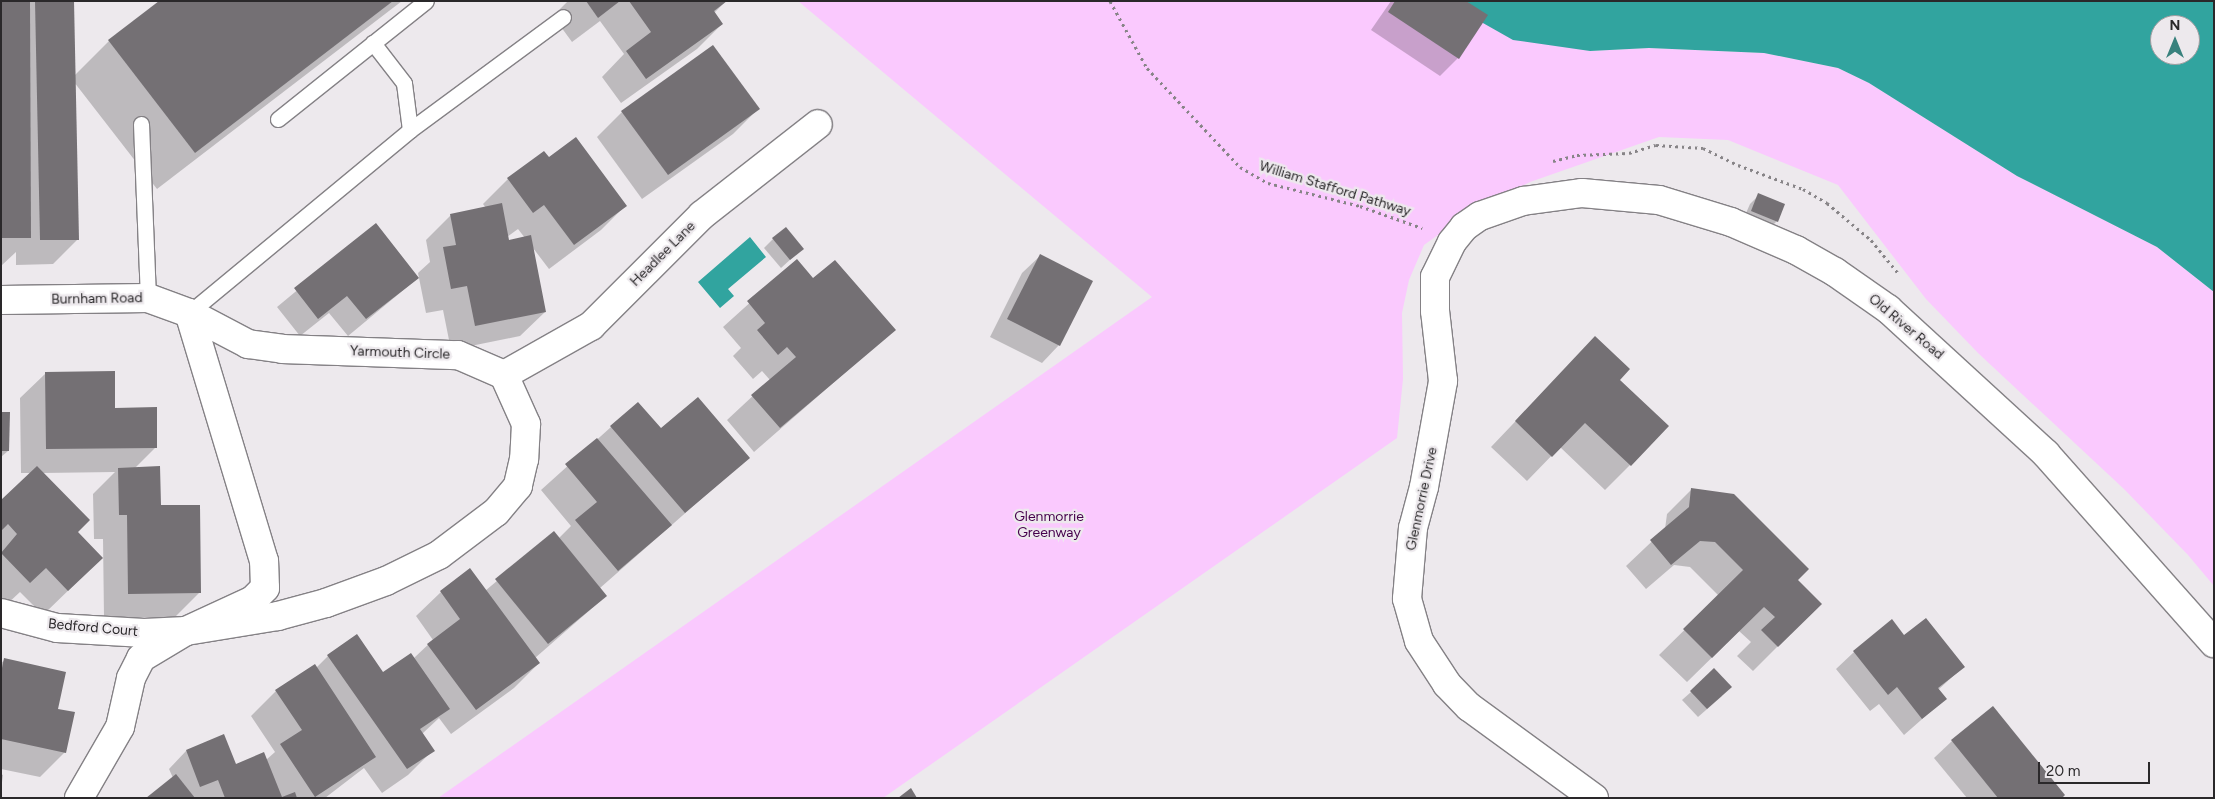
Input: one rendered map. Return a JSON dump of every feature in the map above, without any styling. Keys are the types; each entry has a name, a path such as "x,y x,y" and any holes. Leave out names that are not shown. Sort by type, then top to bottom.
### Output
{"street":[{"name":"Headlee Lane","path":"504,375 591,326 702,215 818,124"},
{"name":"Old River Road","path":"1498,208 1551,196 1582,193 1659,200 1731,222 1796,250 1835,272 1888,309 2026,435 2104,515 2214,643"},
{"name":"Glenmorrie Drive","path":"1498,208 1464,227 1452,242 1434,276 1434,311 1443,381 1426,477 1413,528 1407,599 1419,641 1447,684 1469,707 1594,798"},
{"name":"Burnham Road","path":"1,300 148,298 189,313"},
{"name":"Yarmouth Circle","path":"189,313 248,344 282,349 437,352 458,355 504,375"},
{"path":"79,798 120,727 134,667 159,645 253,600 265,588 267,574 189,313"},
{"path":"186,631 278,616 386,581 440,555 496,512 518,486 524,459 526,424 504,375"},
{"name":"Bedford Court","path":"1,613 57,628 144,633 186,631"}],"lane":[{"path":"278,119 426,1"},
{"path":"189,313 410,130 564,16"},
{"path":"373,43 404,83 410,130"},
{"path":"142,124 148,298"}],"path":[{"name":"William Stafford Pathway","path":"1110,1 1147,68 1226,155 1252,175 1268,183 1360,206 1425,229 1429,223"}],"green space":[{"name":"Glenmorrie Greenway","path":"798,1 1444,1 1590,51 1649,48 1764,53 1838,68 1869,83 2017,176 2157,247 2214,292 2214,586 2188,555 2124,489 1978,353 1926,299 1838,185 1728,140 1659,137 1530,182 1474,209 1424,245 1409,280 1402,313 1403,379 1397,438 883,798 438,798 1152,297"}],"water":[{"path":"1444,1 2214,1 2214,292 2157,247 2017,176 1869,83 1838,68 1764,53 1649,48 1590,51 1513,40"},
{"path":"750,237 766,257 728,289 734,296 720,308 698,282"}],"building":[{"path":"1,1 30,1 31,238 1,238"},
{"path":"35,1 74,1 79,240 40,240"},
{"path":"159,1 393,1 195,153 108,40"},
{"path":"586,1 620,1 598,18"},
{"path":"629,1 727,1 714,11 723,24 646,79 626,51 651,32"},
{"path":"1395,1 1466,1 1488,15 1459,59 1388,12"},
{"path":"713,45 760,109 668,175 621,111"},
{"path":"576,137 627,206 574,245 544,205 533,213 507,178 544,151 549,157"},
{"path":"1758,193 1785,204 1778,222 1751,211"},
{"path":"502,203 509,240 531,235 546,312 475,326 467,286 451,289 443,247 456,245 450,214"},
{"path":"376,223 419,278 366,319 347,296 318,319 294,288"},
{"path":"786,227 804,249 790,260 772,238"},
{"path":"1040,254 1093,281 1060,346 1007,319"},
{"path":"797,259 813,278 835,260 896,330 780,428 751,395 796,357 787,347 778,355 757,330 765,323 747,301"},
{"path":"1595,336 1630,369 1620,380 1669,426 1631,466 1585,423 1552,457 1515,421"},
{"path":"115,371 115,408 157,407 157,448 46,449 45,372"},
{"path":"698,397 750,458 685,513 610,426 638,402 661,428"},
{"path":"1,412 10,412 9,451 1,451"},
{"path":"597,438 672,525 618,571 575,520 597,502 565,464"},
{"path":"37,466 90,520 78,532 103,558 68,591 46,568 30,583 1,553 17,534 8,524 1,531 1,500"},
{"path":"160,466 161,505 200,505 201,593 128,594 127,515 119,515 118,468"},
{"path":"1691,488 1734,494 1809,569 1798,580 1822,604 1778,647 1761,630 1775,617 1764,607 1712,658 1683,629 1743,570 1715,542 1700,541 1671,565 1650,540 1689,507"},
{"path":"554,531 607,596 548,644 495,579"},
{"path":"470,568 540,663 476,710 427,644 460,619 440,591"},
{"path":"1926,618 1965,667 1938,688 1947,699 1922,719 1897,687 1888,695 1853,651 1892,619 1904,635"},
{"path":"357,634 383,672 411,653 450,709 420,729 435,751 407,769 327,655"},
{"path":"4,658 66,672 58,709 75,712 66,753 1,739 1,673"},
{"path":"315,664 376,757 315,797 280,744 302,730 275,690"},
{"path":"1714,668 1732,687 1707,709 1690,691"},
{"path":"1993,706 2065,795 2062,798 1998,798 1951,740"},
{"path":"224,734 236,764 264,752 282,797 295,792 297,798 225,798 218,780 200,787 186,750"},
{"path":"176,774 195,798 146,798"},
{"path":"911,788 917,798 898,798"}]}
